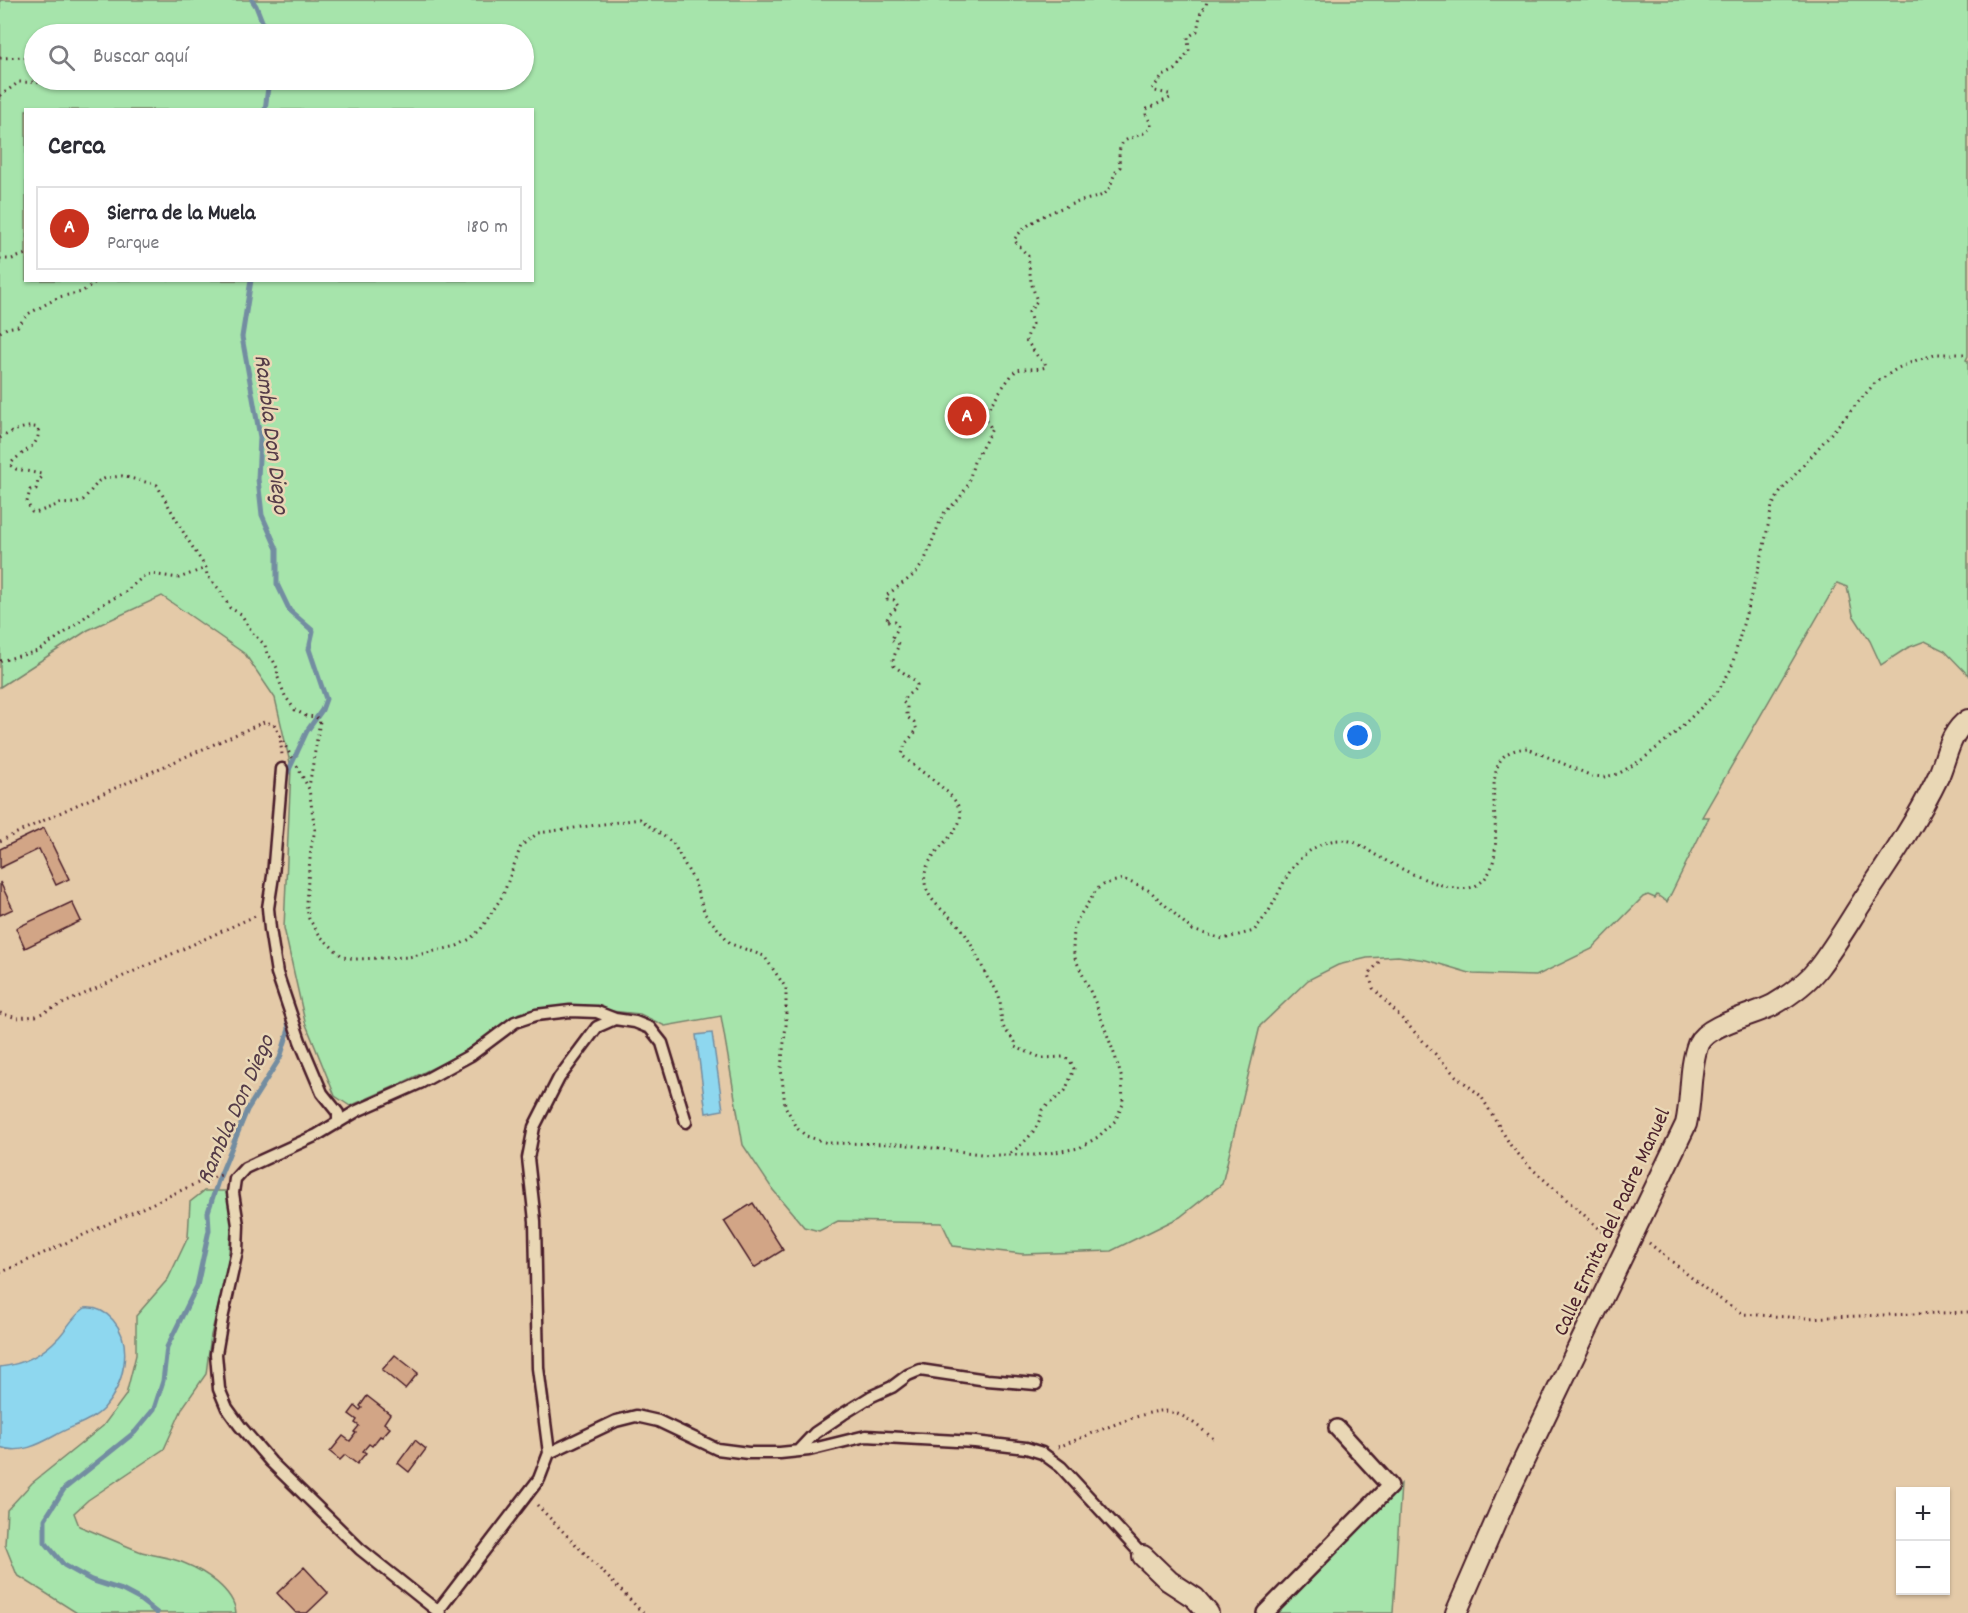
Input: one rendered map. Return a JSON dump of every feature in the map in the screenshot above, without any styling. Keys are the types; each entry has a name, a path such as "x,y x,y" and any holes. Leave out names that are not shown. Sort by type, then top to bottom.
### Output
{"street":[{"name":"Calle Ermita del Padre Manuel","path":"1456,1613 1509,1491 1686,1124 1699,1041 1712,1030 1773,1005 1796,990 1818,970 1900,846 1939,774 1952,740 1962,723 1968,720"},
{"path":"1265,1613 1390,1486 1337,1428"},
{"path":"1143,1556 1169,1581 1195,1598 1208,1613"}],"lane":[{"path":"282,769 268,908 277,973 300,1041 322,1093 338,1113 338,1123"},
{"path":"615,1019 597,1028 559,1078 534,1127 528,1158 535,1221 538,1368 549,1454 539,1479 528,1495 439,1612 360,1549 271,1462 227,1408 219,1389 216,1354 237,1251 238,1225 232,1193 235,1179 245,1168 338,1123 357,1111 420,1083 471,1055 515,1022 536,1015 570,1011 597,1012 650,1028 662,1043 686,1122"},
{"path":"798,1451 815,1433 843,1414 920,1370 1036,1384"},
{"path":"549,1454 616,1421 636,1416 658,1421 717,1449 748,1453 798,1451 866,1436 1026,1448 1042,1453 1061,1467 1143,1556"}],"path":[{"path":"1009,1155 1034,1132 1041,1120 1042,1110 1065,1091 1074,1069 1071,1060 1063,1057 1042,1058 1015,1047 1015,1042 1004,1029 1002,1007 997,991 988,979 963,930 930,898 924,882 926,867 932,855 944,844 959,822 961,813 954,799 902,755 905,744 917,730 914,723 907,717 907,706 903,702 917,685 914,680 894,666 893,659 898,645 891,640 898,624 895,621 886,621 898,606 894,600 887,598 887,595 915,574 924,562 943,514 959,499 968,485 974,462 992,429 983,417 990,404 1006,385 1011,373 1017,370 1036,370 1046,367 1026,340 1032,324 1029,312 1037,301 1031,282 1028,256 1014,240 1019,232 1041,218 1105,194 1112,177 1120,167 1119,149 1122,143 1151,128 1146,114 1147,109 1170,98 1169,94 1155,92 1152,89 1163,76 1175,70 1189,51 1188,37 1197,31 1201,11 1206,6 1207,0"},
{"path":"0,58 24,57"},
{"path":"0,96 19,82 24,82"},
{"path":"0,259 12,259 24,255"},
{"path":"0,332 18,326 28,314 60,297 82,292 95,282"},
{"path":"0,438 13,430 22,430 30,426 38,428 39,436 29,451 13,460 10,465 16,469 41,474 42,477 36,489 30,490 28,495 27,502 32,512 35,513 60,504 77,503 83,500 99,481 106,478 122,476 157,485 206,567 207,576 220,590 230,608 241,614 254,635 265,645 267,654 278,670 277,675 285,696 295,710 306,716 316,717 320,721 309,789 315,830 306,902 309,919 321,937 343,957 356,959 409,957 457,946 471,939 482,929 503,895 521,846 530,838 538,833 640,819 673,843 694,881 705,914 731,944 764,956 786,988 786,1025 781,1068 785,1106 798,1129 806,1136 828,1143 900,1144 989,1155 1038,1155 1079,1148 1098,1137 1115,1121 1123,1104 1122,1079 1115,1056 1073,949 1077,920 1097,889 1123,879 1150,891 1192,930 1223,939 1254,931 1299,859 1319,845 1334,840 1356,843 1438,884 1455,888 1476,886 1488,875 1494,860 1495,789 1497,770 1502,758 1516,750 1527,748 1592,776 1604,777 1618,774 1643,759 1674,734 1718,691 1731,669 1763,551 1772,506 1781,490 1874,384 1898,368 1917,360 1938,354 1968,354"},
{"path":"0,661 38,651 96,608 125,592 145,575 179,578 206,567"},
{"path":"0,841 264,722 274,724 280,736 282,769"},
{"path":"0,1014 17,1018 36,1016 249,920 268,908"},
{"path":"1379,963 1369,974 1373,988 1456,1076 1481,1096 1511,1146 1530,1167 1624,1250"},
{"path":"0,1273 195,1184"},
{"path":"1633,1230 1708,1291 1743,1314 1803,1318 1968,1312"},
{"path":"1042,1453 1134,1418 1164,1410 1182,1416 1214,1439"},
{"path":"528,1495 644,1613"}],"green space":[{"path":"0,0 1968,0 1968,356 1966,360 1968,361 1968,675 1945,651 1925,641 1907,648 1881,665 1870,641 1853,615 1847,587 1837,583 1702,817 1709,817 1667,902 1657,895 1655,898 1648,895 1643,897 1592,949 1536,976 1473,974 1426,960 1398,956 1367,958 1338,965 1308,980 1260,1026 1222,1184 1180,1217 1111,1251 1023,1254 953,1246 942,1223 838,1221 819,1231 804,1227 773,1190 743,1145 721,1016 665,1026 640,1014 571,1007 519,1013 459,1055 350,1106 335,1096 305,1022 284,928 291,767 275,698 245,654 162,596 88,630 0,687"},
{"path":"204,1191 226,1191 232,1221 227,1271 211,1335 206,1374 183,1407 164,1449 88,1500 74,1513 79,1526 139,1551 179,1561 200,1571 224,1589 236,1613 77,1613 17,1575 5,1545 7,1510 32,1483 103,1426 126,1395 136,1355 136,1316 168,1279 188,1237 190,1202"},
{"path":"1401,1484 1393,1613 1271,1613"}],"water":[{"path":"712,1033 723,1110 706,1113 696,1035"},
{"path":"85,1308 97,1309 110,1317 123,1341 124,1364 111,1399 99,1413 36,1445 15,1450 0,1447 0,1367 17,1364 39,1354 59,1337"}],"building":[{"path":"44,828 69,879 56,885 39,849 0,868 0,849"},
{"path":"0,882 13,909 0,915"},
{"path":"72,902 81,921 25,948 16,928"},
{"path":"753,1203 783,1250 754,1268 724,1221"},
{"path":"395,1355 418,1373 405,1389 382,1370"},
{"path":"367,1396 390,1414 384,1423 390,1428 372,1446 369,1444 363,1451 366,1453 357,1464 345,1455 340,1460 330,1452 343,1436 350,1441 356,1433 354,1432 359,1426 355,1423 357,1420 349,1414 355,1406 360,1410 362,1408 360,1406"},
{"path":"415,1440 426,1449 409,1472 398,1463"},
{"path":"304,1567 328,1593 307,1613 296,1613 277,1593"}],"waterway":[{"name":"Rambla Don Diego","path":"252,0 263,24"},
{"name":"Rambla Don Diego","path":"265,108 268,90"},
{"name":"Rambla Don Diego","path":"251,282 242,337 260,437 258,479 262,515 277,549 277,584 290,611 313,631 309,649 326,699 322,710 307,731 287,774 285,784"},
{"name":"Rambla Don Diego","path":"157,1613 139,1599 122,1590 91,1580 64,1565 45,1542 45,1519 64,1489 135,1432 154,1409 163,1381 167,1347 197,1286 209,1230 208,1212 218,1181 247,1110 280,1058 289,1029 287,1016"}],"place":[{"name":"Sierra de la Muela","path":"967,416"}]}
